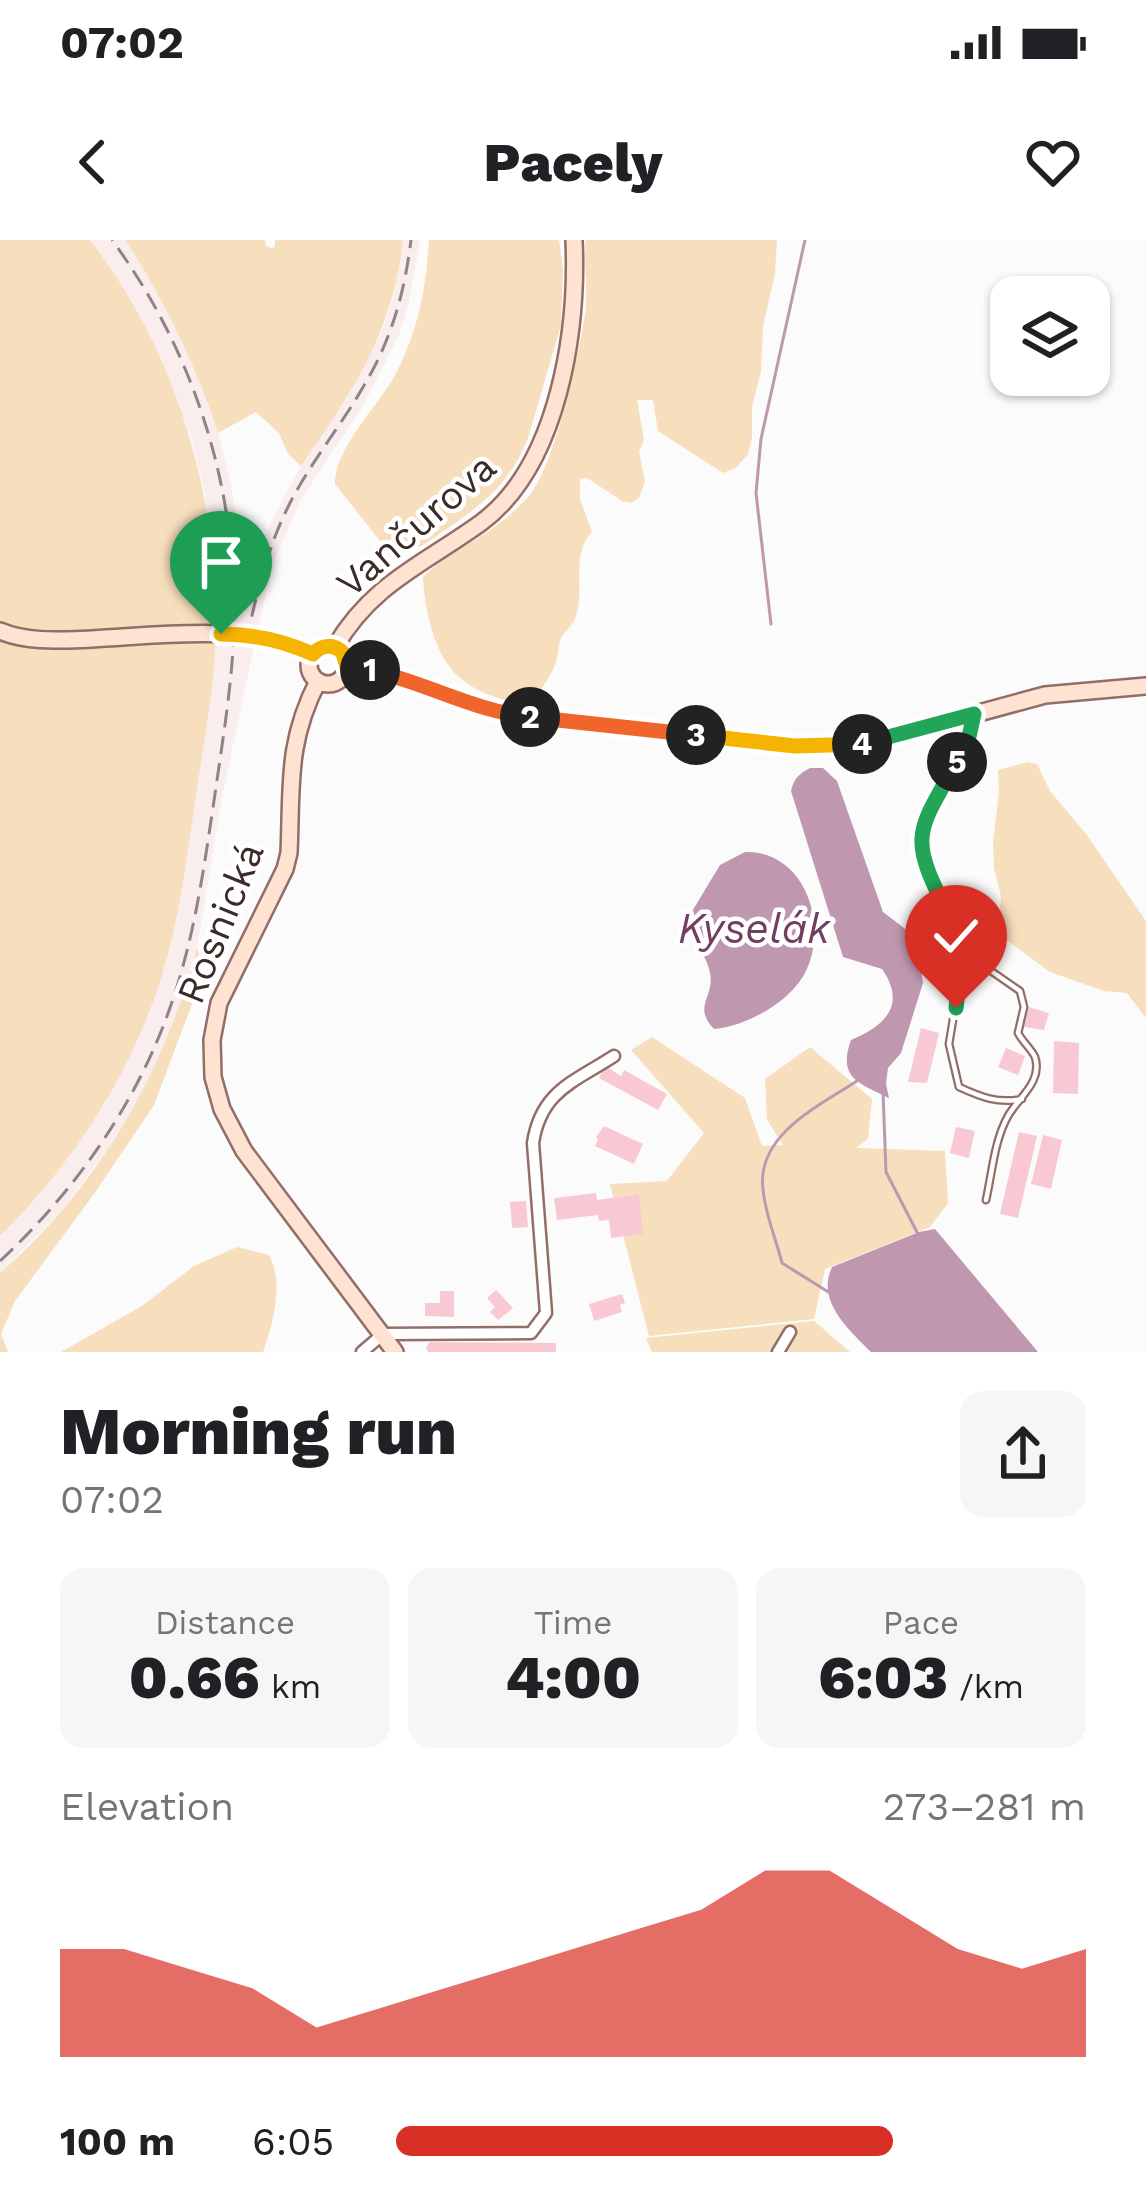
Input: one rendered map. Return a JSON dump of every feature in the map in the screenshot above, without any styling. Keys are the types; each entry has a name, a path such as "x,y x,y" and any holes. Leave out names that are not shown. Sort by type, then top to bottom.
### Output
{"street":[{"name":"Vančurova","path":"335,647 390,582 481,522 524,478 554,404 568,345 574,240"},
{"path":"0,632 57,640 236,634 289,644 313,654"},
{"path":"326,646 335,647 346,657 344,676 327,684 318,681 310,668 313,654 326,646"},
{"path":"347,667 417,683 508,715 795,746 865,744 1045,695 1146,686"},
{"name":"Rosnická","path":"318,681 304,707 292,755 289,854 219,1003 212,1040 213,1076 222,1109 244,1151 395,1352"},
{"path":"362,1352 383,1334 531,1333 546,1312 533,1143 537,1118 553,1096 614,1056"},
{"path":"778,1352 790,1332"}],"lane":[{"path":"974,714 967,746 925,818 920,849 964,947 1024,997 1018,1033 1035,1057 1034,1080 1002,1129 986,1201"},
{"path":"964,947 950,1044 959,1088 983,1099 1022,1099"}],"shaded area":[{"path":"0,240 90,240 120,282 167,373 198,470 214,572 216,623 212,688 182,886 149,1012 117,1082 76,1147 0,1236"},
{"path":"90,240 125,240 161,297 190,357 218,433 232,489 243,616 272,520 301,466 348,397 383,329 403,240 420,240 399,335 363,406 300,501 276,556 222,797 197,948 176,1018 146,1086 109,1148 63,1209 0,1273 0,1236 66,1161 105,1104 150,1008 171,942 210,700 215,642 211,541 192,440 136,310"},
{"path":"125,240 265,240 271,248 275,240 403,240 380,333 353,387 301,466 288,454 279,433 256,412 218,433 178,333"},
{"path":"429,240 559,240 561,325 528,438 505,479 474,509 429,541 413,549 388,551 335,484 341,457 394,377 409,344 423,293"},
{"path":"586,240 777,240 752,407 752,438 748,454 736,468 723,473 658,431 653,400 637,400 645,481 639,498 622,501 587,478 580,479 580,499 592,532 581,552 578,610 561,639 547,680 532,699 520,704 474,688 449,666 430,623 423,577 502,521 530,495 541,476 565,406 582,333"},
{"path":"1037,764 1050,791 1146,921 1146,1018 1127,993 1104,991 1050,972 1005,939 999,929 1001,896 993,842 998,770"},
{"path":"197,948 204,972 154,1105 15,1301 1,1334 8,1352 0,1352 0,1273 67,1204 123,1125 166,1040"},
{"path":"652,1037 745,1098 762,1146 783,1145 767,1120 765,1079 810,1047 872,1099 868,1139 856,1148 945,1151 948,1203 930,1227 825,1269 814,1319 649,1336 610,1184 667,1181 704,1133 631,1050"},
{"path":"237,1247 269,1255 276,1278 263,1352 61,1352 142,1306 194,1266"},
{"path":"814,1321 850,1352 652,1352 646,1338"}],"water":[{"path":"810,768 823,768 837,781 883,912 912,934 918,951 923,983 901,1053 888,1068 889,1098 849,1072 851,1040 889,1013 892,993 882,969 843,957 791,791"},
{"name":"Kyselák","path":"745,852 783,863 796,876 812,912 812,952 799,982 779,1002 754,1018 714,1029 704,1008 710,973 688,918 720,865"},
{"path":"935,1229 1038,1352 871,1352 844,1324 828,1291 832,1267"}],"building":[{"path":"1029,1007 1049,1013 1044,1030 1024,1027"},
{"path":"921,1028 939,1033 927,1083 908,1082"},
{"path":"1054,1041 1079,1043 1078,1094 1053,1093"},
{"path":"1006,1048 1025,1056 1018,1075 998,1067"},
{"path":"605,1066 621,1076 624,1070 667,1094 658,1110 599,1078"},
{"path":"604,1126 643,1144 634,1164 595,1146"},
{"path":"956,1127 975,1131 969,1158 950,1153"},
{"path":"1019,1132 1037,1136 1018,1218 1000,1214"},
{"path":"1043,1135 1062,1140 1051,1189 1031,1184"},
{"path":"596,1193 597,1200 639,1194 643,1234 611,1238 609,1220 599,1221 598,1215 557,1220 554,1198"},
{"path":"526,1201 528,1227 512,1228 510,1202"},
{"path":"496,1290 513,1308 498,1320 487,1298"},
{"path":"440,1291 454,1291 454,1317 425,1316 425,1303 440,1303"},
{"path":"622,1294 622,1312 594,1321 589,1304"},
{"path":"429,1342 556,1343 556,1352 429,1352"}],"waterway":[{"path":"771,624 756,493 761,439 805,240"},
{"path":"830,1293 782,1263 766,1208 763,1170 769,1153 793,1124 857,1081"},
{"path":"883,1092 886,1172 919,1236"}],"railway":[{"path":"0,1261 86,1165 132,1092 168,1014 197,906 230,687 233,572 218,471 187,373 166,327 112,240"},
{"path":"246,643 283,518 357,397 390,331 411,240"}],"route":[{"path":"221,634 244,634 313,654 326,646 335,647 346,657 347,667 417,683 508,715 795,746 865,744 974,714 967,746 921,832 920,849 933,884 964,947 956,1008"}]}
